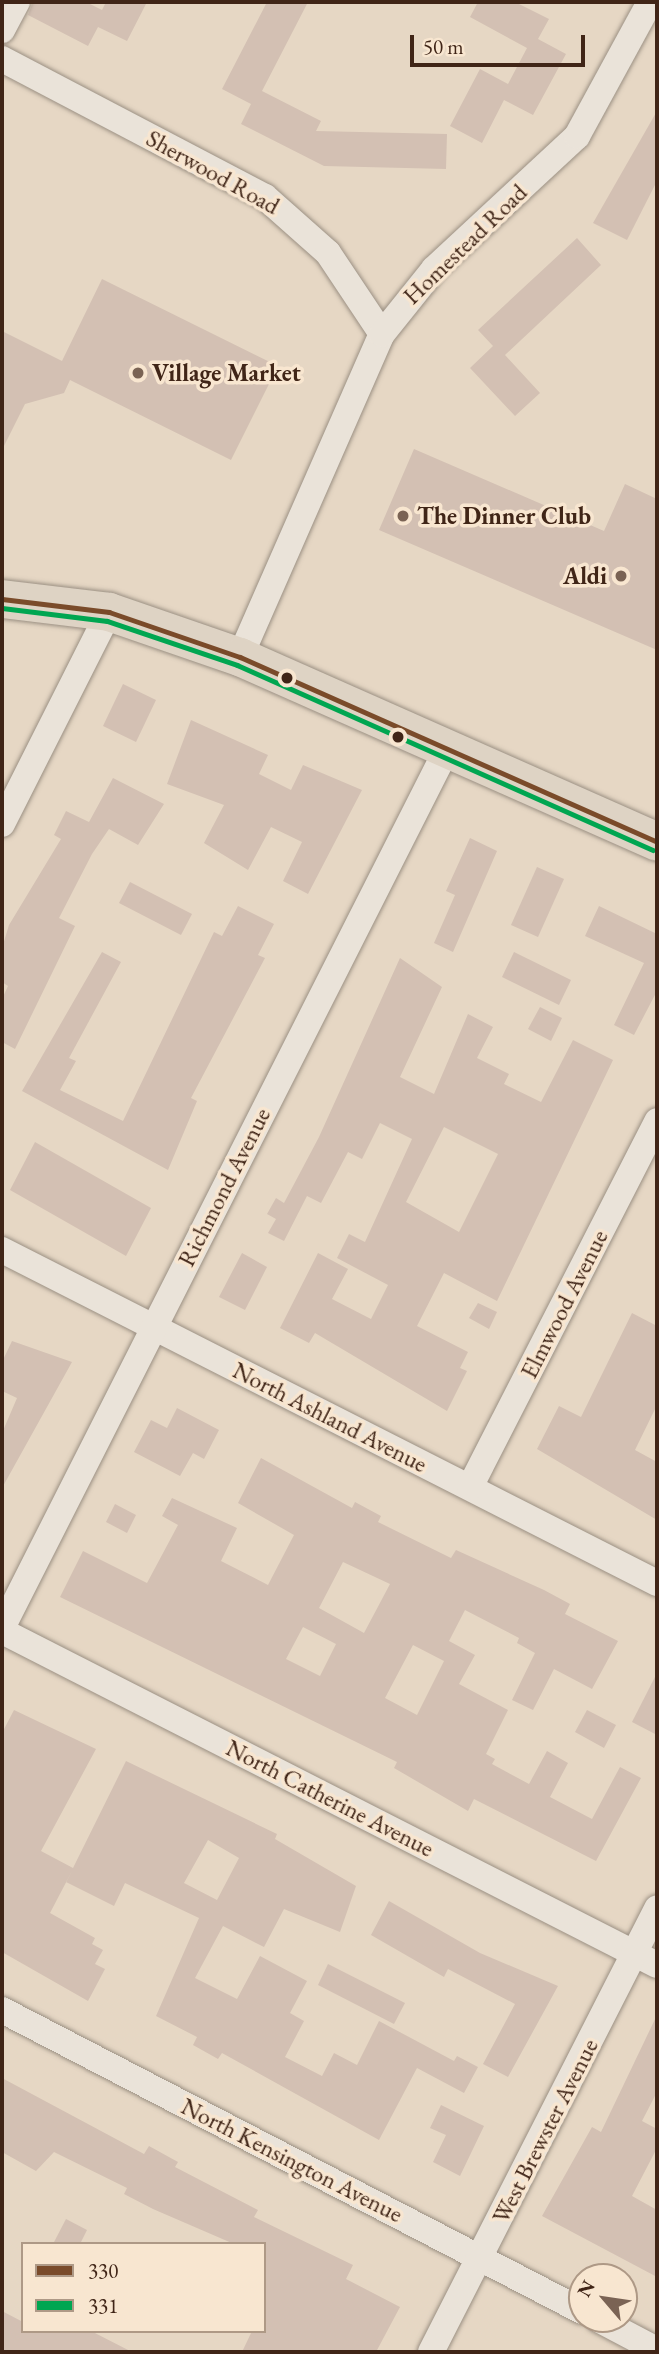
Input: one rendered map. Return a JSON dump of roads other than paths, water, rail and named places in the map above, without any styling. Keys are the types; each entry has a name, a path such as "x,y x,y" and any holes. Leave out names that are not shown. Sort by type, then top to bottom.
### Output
{"main road":[{"path":"2,599 99,611 240,657 657,842"}],"street":[{"path":"2,30 17,2"},
{"name":"Homestead Road","path":"240,657 382,334 416,287 577,136 650,2"},
{"name":"Sherwood Road","path":"2,59 265,197 328,253 382,334"},
{"path":"2,824 99,611"},
{"name":"Richmond Avenue","path":"2,1630 448,747"},
{"name":"Elmwood Avenue","path":"470,1487 657,1121"},
{"name":"North Ashland Avenue","path":"2,1250 657,1583"},
{"name":"North Catherine Avenue","path":"2,1630 646,1959"},
{"name":"West Brewster Avenue","path":"431,2352 480,2258 646,1959 657,1909"},
{"name":"North Kensington Avenue","path":"2,2010 568,2304"},
{"path":"625,2333 657,2350"}],"place":[{"name":"Village Market","path":"138,373"},
{"name":"The Dinner Club","path":"403,516"},
{"name":"Aldi","path":"621,576"}]}
